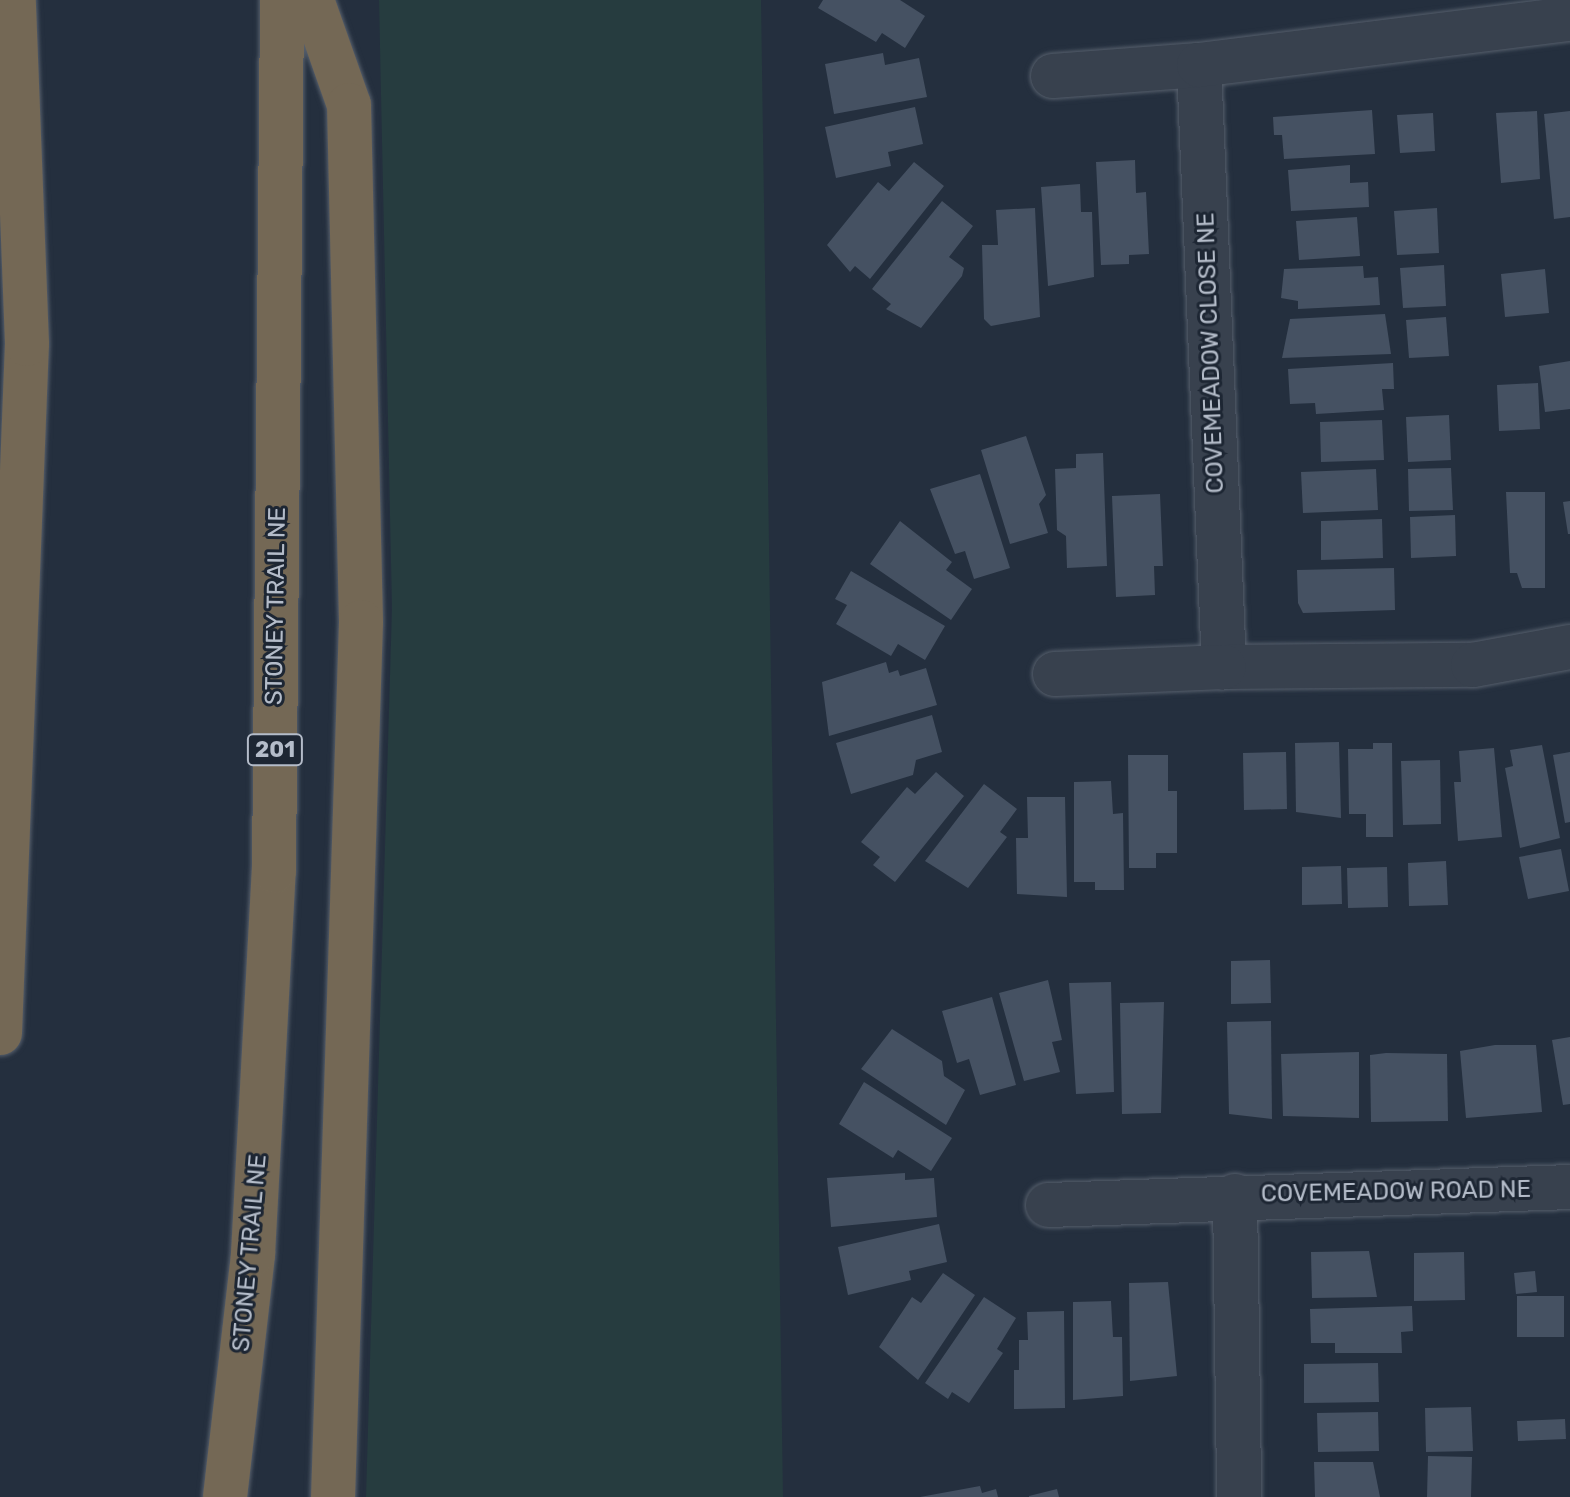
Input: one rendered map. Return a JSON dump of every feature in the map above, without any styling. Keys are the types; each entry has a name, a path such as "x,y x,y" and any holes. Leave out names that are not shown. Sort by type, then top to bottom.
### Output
{"highway":[{"path":"0,1033 27,344 14,0"},
{"name":"STONEY TRAIL NE","path":"225,1497 253,1254 274,871 282,0"},
{"path":"312,0 349,105 361,622 333,1497"},
{"path":"238,1497 253,1254"}],"street":[{"path":"1053,76 1199,65 1570,19"},
{"name":"COVEMEADOW CLOSE NE","path":"1199,65 1224,667"},
{"path":"1055,674 1224,667 1473,665 1570,647"},
{"name":"COVEMEADOW ROAD NE","path":"1239,1497 1235,1196 1570,1187"},
{"path":"1048,1205 1235,1196"}],"green space":[{"path":"379,0 761,0 783,1497 366,1497 392,608"}],"building":[{"path":"823,0 900,0 925,16 905,48 882,33 876,42 818,8"},
{"path":"883,53 885,65 919,58 927,97 834,114 825,64"},
{"path":"915,107 923,144 888,152 891,166 836,178 825,127"},
{"path":"1372,110 1375,154 1284,159 1282,135 1274,135 1273,117"},
{"path":"1537,111 1540,179 1501,183 1496,113"},
{"path":"1570,111 1570,217 1554,219 1544,114"},
{"path":"1433,113 1435,151 1400,153 1397,115"},
{"path":"1135,160 1136,193 1146,192 1149,254 1129,255 1129,264 1101,265 1096,162"},
{"path":"914,162 944,186 870,279 855,266 850,272 827,245 878,182 889,191"},
{"path":"1350,165 1350,183 1368,182 1369,207 1291,211 1288,170"},
{"path":"1080,184 1081,212 1092,212 1094,277 1048,286 1041,187"},
{"path":"942,201 973,226 949,257 964,268 962,276 921,328 886,309 891,304 872,289"},
{"path":"1035,208 1040,317 991,326 984,319 982,245 998,245 996,210"},
{"path":"1437,208 1439,253 1397,255 1394,211"},
{"path":"1357,217 1360,256 1299,260 1296,221"},
{"path":"1444,265 1446,306 1403,308 1400,268"},
{"path":"1363,266 1364,278 1378,277 1380,305 1298,309 1298,301 1281,298 1284,269"},
{"path":"1545,269 1549,313 1505,317 1501,274"},
{"path":"1385,314 1391,354 1282,358 1290,319"},
{"path":"1446,317 1449,356 1409,358 1406,320"},
{"path":"1570,361 1570,409 1545,412 1539,366"},
{"path":"1393,363 1394,389 1382,389 1384,410 1316,414 1315,403 1290,404 1288,369"},
{"path":"1538,383 1540,429 1499,431 1497,385"},
{"path":"1449,415 1451,460 1408,462 1406,417"},
{"path":"1382,420 1384,460 1321,462 1320,422"},
{"path":"1026,436 1046,495 1039,504 1048,533 1010,544 981,450"},
{"path":"1103,453 1107,566 1067,568 1066,536 1057,530 1055,469 1076,468 1076,454"},
{"path":"1451,468 1453,510 1409,511 1408,469"},
{"path":"1376,469 1378,510 1303,513 1301,472"},
{"path":"980,474 1010,568 974,579 965,551 955,554 930,489"},
{"path":"1506,492 1545,492 1545,588 1522,588 1517,573 1510,573"},
{"path":"1160,494 1163,566 1154,566 1155,595 1116,597 1112,496"},
{"path":"1570,501 1570,534 1568,534 1563,502"},
{"path":"1455,515 1456,556 1411,558 1410,517"},
{"path":"1382,519 1383,558 1321,560 1321,521"},
{"path":"900,521 952,562 946,570 972,589 951,620 870,564"},
{"path":"1394,568 1395,610 1303,613 1298,603 1297,570"},
{"path":"851,571 945,626 925,660 898,644 891,656 836,624 847,605 835,599"},
{"path":"886,662 889,673 898,670 900,676 926,668 937,705 829,736 822,682"},
{"path":"932,715 942,752 916,760 913,775 851,794 836,743"},
{"path":"1339,742 1341,818 1296,812 1295,743"},
{"path":"1373,743 1392,743 1393,837 1366,837 1366,814 1349,814 1348,749 1373,749"},
{"path":"1542,745 1560,838 1520,848 1505,768 1513,766 1510,750"},
{"path":"1494,748 1502,837 1458,841 1454,782 1461,782 1459,751"},
{"path":"1286,752 1287,809 1244,810 1243,753"},
{"path":"1570,752 1570,822 1565,823 1553,755"},
{"path":"1128,755 1168,755 1168,791 1177,791 1177,853 1156,853 1156,868 1129,868"},
{"path":"1440,760 1441,824 1403,825 1401,761"},
{"path":"936,772 964,796 895,882 873,865 880,857 861,842 907,787 915,794"},
{"path":"1111,781 1113,814 1123,813 1124,890 1095,890 1095,882 1074,882 1074,782"},
{"path":"984,784 1017,809 1000,832 1007,837 968,888 925,861"},
{"path":"1027,797 1065,797 1067,897 1017,894 1016,838 1028,838"},
{"path":"1561,849 1569,891 1528,899 1519,857"},
{"path":"1446,861 1448,905 1409,906 1408,863"},
{"path":"1341,866 1342,904 1302,905 1302,867"},
{"path":"1387,867 1388,907 1348,908 1347,868"},
{"path":"1270,960 1271,1003 1231,1004 1231,961"},
{"path":"1048,980 1062,1040 1052,1042 1060,1072 1024,1081 999,993"},
{"path":"1111,982 1114,1092 1076,1094 1069,983"},
{"path":"992,997 1016,1085 980,1095 969,1059 957,1063 942,1011"},
{"path":"1164,1002 1161,1113 1122,1114 1120,1003"},
{"path":"1271,1021 1272,1119 1229,1114 1227,1022"},
{"path":"892,1029 942,1061 944,1076 965,1090 946,1125 861,1069"},
{"path":"1570,1037 1570,1104 1563,1105 1552,1040"},
{"path":"1495,1045 1536,1045 1542,1112 1466,1118 1460,1051"},
{"path":"1359,1052 1359,1118 1283,1116 1281,1054"},
{"path":"1447,1054 1448,1121 1371,1122 1370,1055"},
{"path":"864,1082 952,1138 931,1171 898,1150 893,1158 839,1124"},
{"path":"905,1173 905,1180 934,1178 937,1217 831,1227 827,1178"},
{"path":"939,1224 947,1262 909,1271 911,1280 848,1295 838,1247"},
{"path":"1369,1251 1377,1297 1312,1298 1311,1252"},
{"path":"1464,1252 1465,1300 1414,1301 1414,1253"},
{"path":"1535,1271 1537,1292 1516,1294 1514,1273"},
{"path":"943,1273 975,1295 918,1380 879,1347 912,1297 921,1303"},
{"path":"1168,1282 1177,1376 1130,1381 1129,1283"},
{"path":"1517,1296 1564,1296 1564,1337 1517,1337"},
{"path":"984,1297 1016,1318 997,1349 1003,1353 969,1403 952,1392 948,1399 925,1383"},
{"path":"1111,1301 1113,1337 1122,1337 1123,1396 1073,1400 1073,1302"},
{"path":"1412,1306 1413,1331 1401,1332 1402,1353 1335,1353 1335,1343 1311,1343 1310,1309"},
{"path":"1064,1311 1065,1408 1014,1409 1014,1370 1019,1370 1019,1340 1028,1340 1027,1312"},
{"path":"1378,1363 1379,1402 1304,1403 1304,1364"},
{"path":"1471,1407 1473,1451 1426,1452 1425,1408"},
{"path":"1378,1412 1379,1451 1318,1452 1317,1413"},
{"path":"1565,1419 1566,1439 1518,1441 1517,1421"},
{"path":"1428,1456 1472,1457 1471,1497 1427,1497"},
{"path":"1314,1462 1373,1462 1380,1497 1315,1497"},
{"path":"980,1486 982,1493 996,1489 998,1497 920,1497"},
{"path":"1057,1489 1059,1497 1029,1497 1029,1496"}]}
